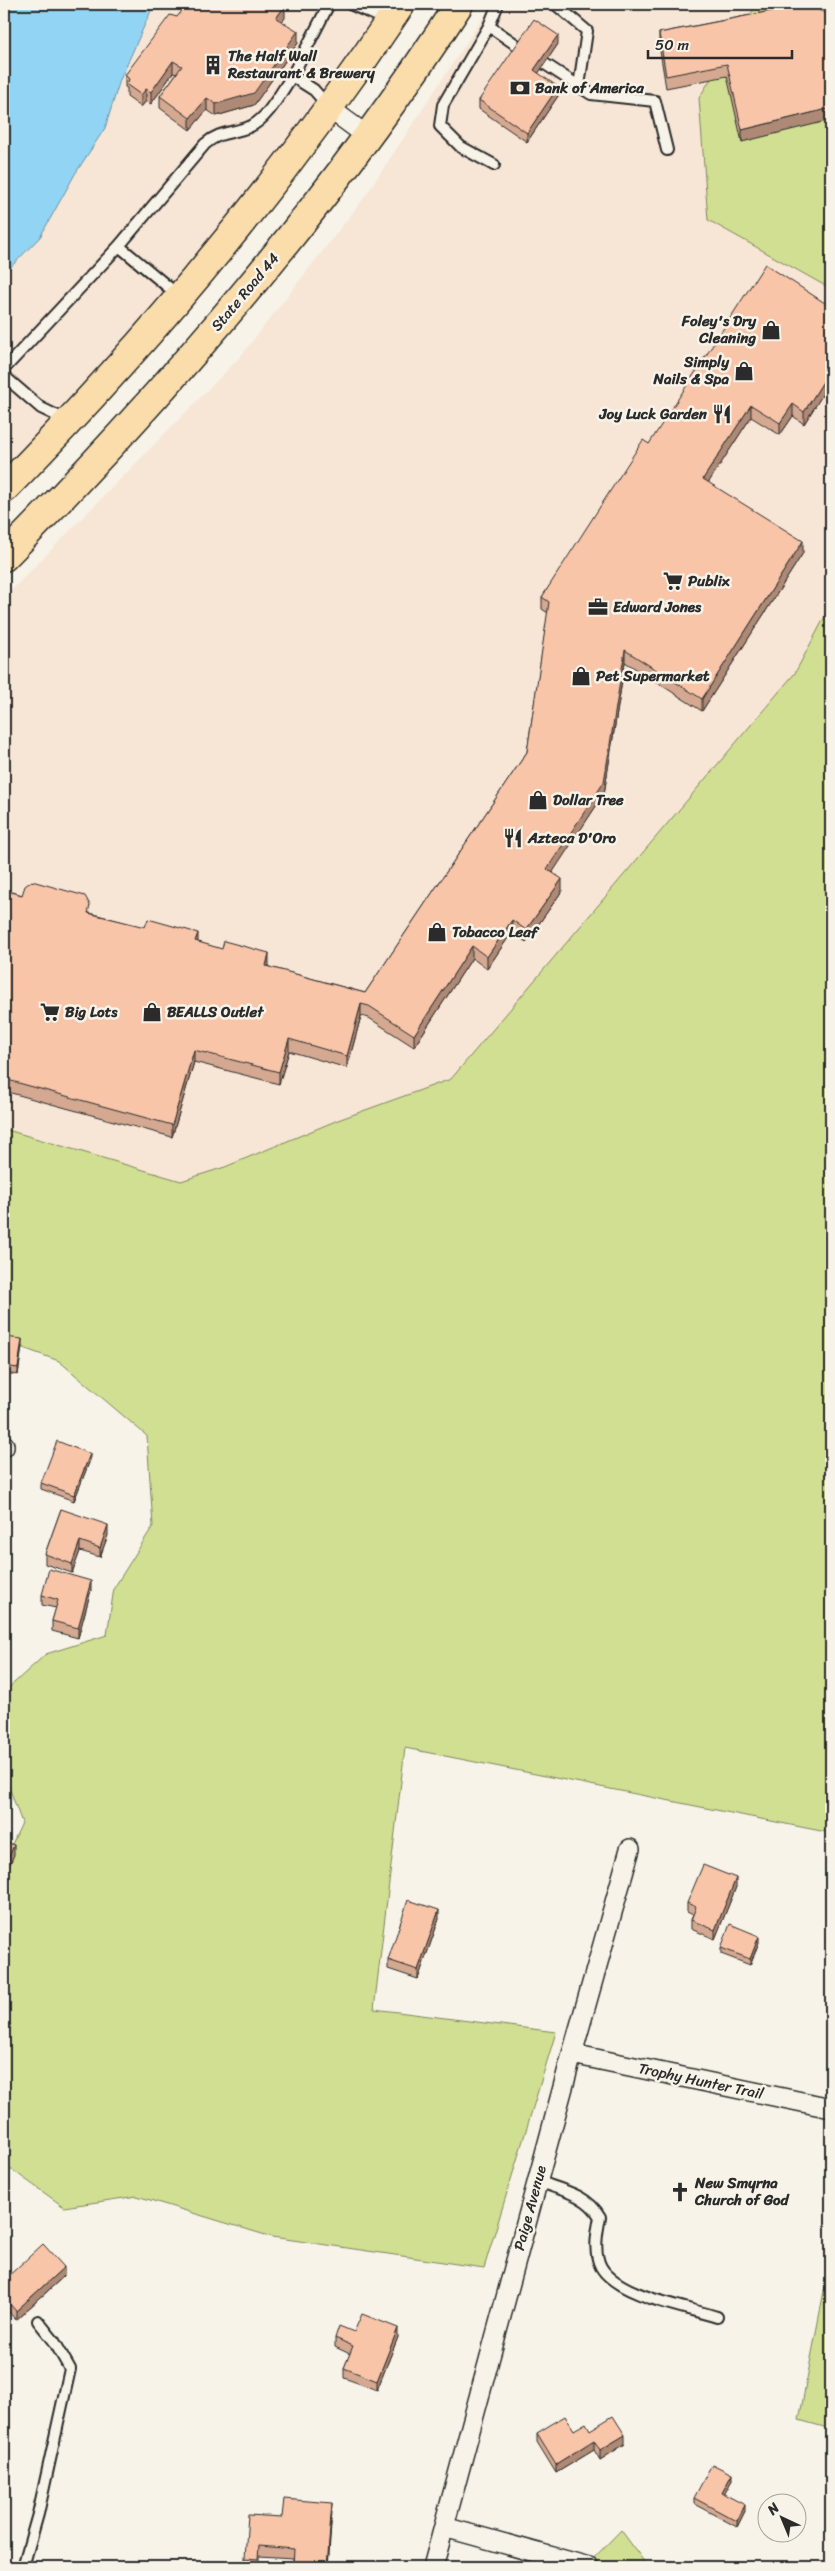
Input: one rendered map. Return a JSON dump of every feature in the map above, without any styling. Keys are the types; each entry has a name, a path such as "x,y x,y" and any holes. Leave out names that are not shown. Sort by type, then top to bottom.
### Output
{"main road":[{"name":"State Road 44","path":"5,553 104,452 195,352 282,248 367,136 458,5"},
{"path":"4,489 181,298 330,108 396,12"}],"street":[{"path":"330,108 367,136"},
{"name":"Paige Avenue","path":"433,2567 537,2181 630,1849"},
{"name":"Trophy Hunter Trail","path":"572,2054 831,2108"},
{"path":"444,2527 589,2567"}],"lane":[{"path":"4,369 119,246 205,144 216,135 250,126 266,114 292,76 329,4"},
{"path":"350,4 396,12"},
{"path":"494,165 461,147 440,126 443,105 489,26 498,4"},
{"path":"555,4 587,31 579,86"},
{"path":"489,26 521,48"},
{"path":"545,64 591,94 655,101 667,150"},
{"path":"292,76 314,90 330,108"},
{"path":"119,246 181,298"},
{"path":"4,376 41,408 69,421"},
{"path":"537,2181 584,2198 595,2209 600,2217 597,2232 597,2251 600,2265 608,2277 627,2289 717,2317"},
{"path":"23,2567 38,2514 70,2369 54,2341 38,2321"}],"shaded area":[{"path":"154,4 383,4 348,62 219,230 4,473 4,274 40,237 75,174 105,128 120,80"},
{"path":"492,4 757,4 699,98 708,220 831,289 831,605 795,673 451,1079 338,1120 225,1167 181,1181 4,1129 4,598 240,357 364,198"}],"green space":[{"path":"757,4 831,4 831,289 708,220 699,98"},
{"path":"831,605 831,1833 405,1748 374,2009 556,2032 484,2268 272,2237 137,2196 64,2207 4,2164 4,1861 22,1823 4,1773 4,1692 46,1654 107,1635 114,1588 153,1526 147,1436 59,1361 4,1341 4,1129 181,1181 225,1167 338,1120 451,1079 795,673"},
{"path":"831,2255 831,2429 799,2420"},
{"path":"621,2530 648,2567 585,2567"}],"water":[{"path":"4,4 154,4 120,80 105,128 75,174 40,237 4,274"}],"building":[{"name":"The Half Wall Restaurant & Brewery","path":"187,4 282,4 285,6 276,18 298,31 254,93 216,104 207,98 190,118 160,96 182,66 173,61 151,92 146,89 141,95 127,85 129,79 125,75 170,15 177,17"},
{"path":"807,4 831,16 831,108 742,130 727,64 666,76 659,33"},
{"name":"Bank of America","path":"534,19 558,35 534,70 558,87 527,133 479,100"},
{"path":"765,264 831,307 831,369 804,412 793,404 780,423 751,405 703,479 803,541 702,699 625,650 604,782 547,869 562,879 526,930 512,920 487,957 472,946 414,1035 369,1006 361,1004 347,1056 289,1039 279,1072 194,1050 172,1125 4,1079 4,890 22,895 25,886 32,881 85,896 90,905 88,913 145,927 148,919 198,933 195,941 222,949 224,941 269,953 266,966 365,993 527,752 549,602 542,597 643,440 649,444"},
{"path":"4,1337 22,1339 18,1368 4,1366"},
{"path":"57,1441 90,1454 74,1495 41,1483"},
{"path":"61,1509 108,1525 100,1548 80,1541 72,1564 45,1554"},
{"path":"49,1569 91,1581 78,1628 52,1621 58,1600 42,1595"},
{"path":"4,1841 14,1845 4,1867"},
{"path":"703,1865 736,1878 715,1930 691,1920 696,1907 687,1903"},
{"path":"408,1900 439,1910 418,1970 388,1960"},
{"path":"730,1924 759,1936 750,1959 721,1948"},
{"path":"43,2244 64,2267 16,2311 4,2298 4,2280"},
{"path":"362,2314 398,2328 377,2381 344,2368 353,2346 335,2338 339,2326 354,2332"},
{"path":"565,2416 574,2430 586,2423 590,2430 613,2416 625,2435 600,2450 594,2440 556,2464 537,2433"},
{"path":"712,2464 732,2474 722,2493 745,2505 737,2521 694,2498"},
{"path":"284,2499 332,2503 327,2567 293,2567 294,2549 259,2546 258,2559 245,2558 248,2515 282,2517"}],"place":[{"name":"The Half Wall Restaurant & Brewery","path":"213,65"},
{"name":"Bank of America","path":"520,88"},
{"name":"Foley's Dry Cleaning","path":"771,330"},
{"name":"Simply Nails & Spa","path":"744,371"},
{"name":"Joy Luck Garden","path":"722,414"},
{"name":"Publix","path":"673,581"},
{"name":"Edward Jones","path":"598,607"},
{"name":"Pet Supermarket","path":"581,676"},
{"name":"Dollar Tree","path":"538,800"},
{"name":"Azteca D'Oro","path":"513,838"},
{"name":"Tobacco Leaf","path":"437,932"},
{"name":"Big Lots","path":"50,1012"},
{"name":"BEALLS Outlet","path":"152,1012"},
{"name":"New Smyrna Church of God","path":"680,2192"}]}
